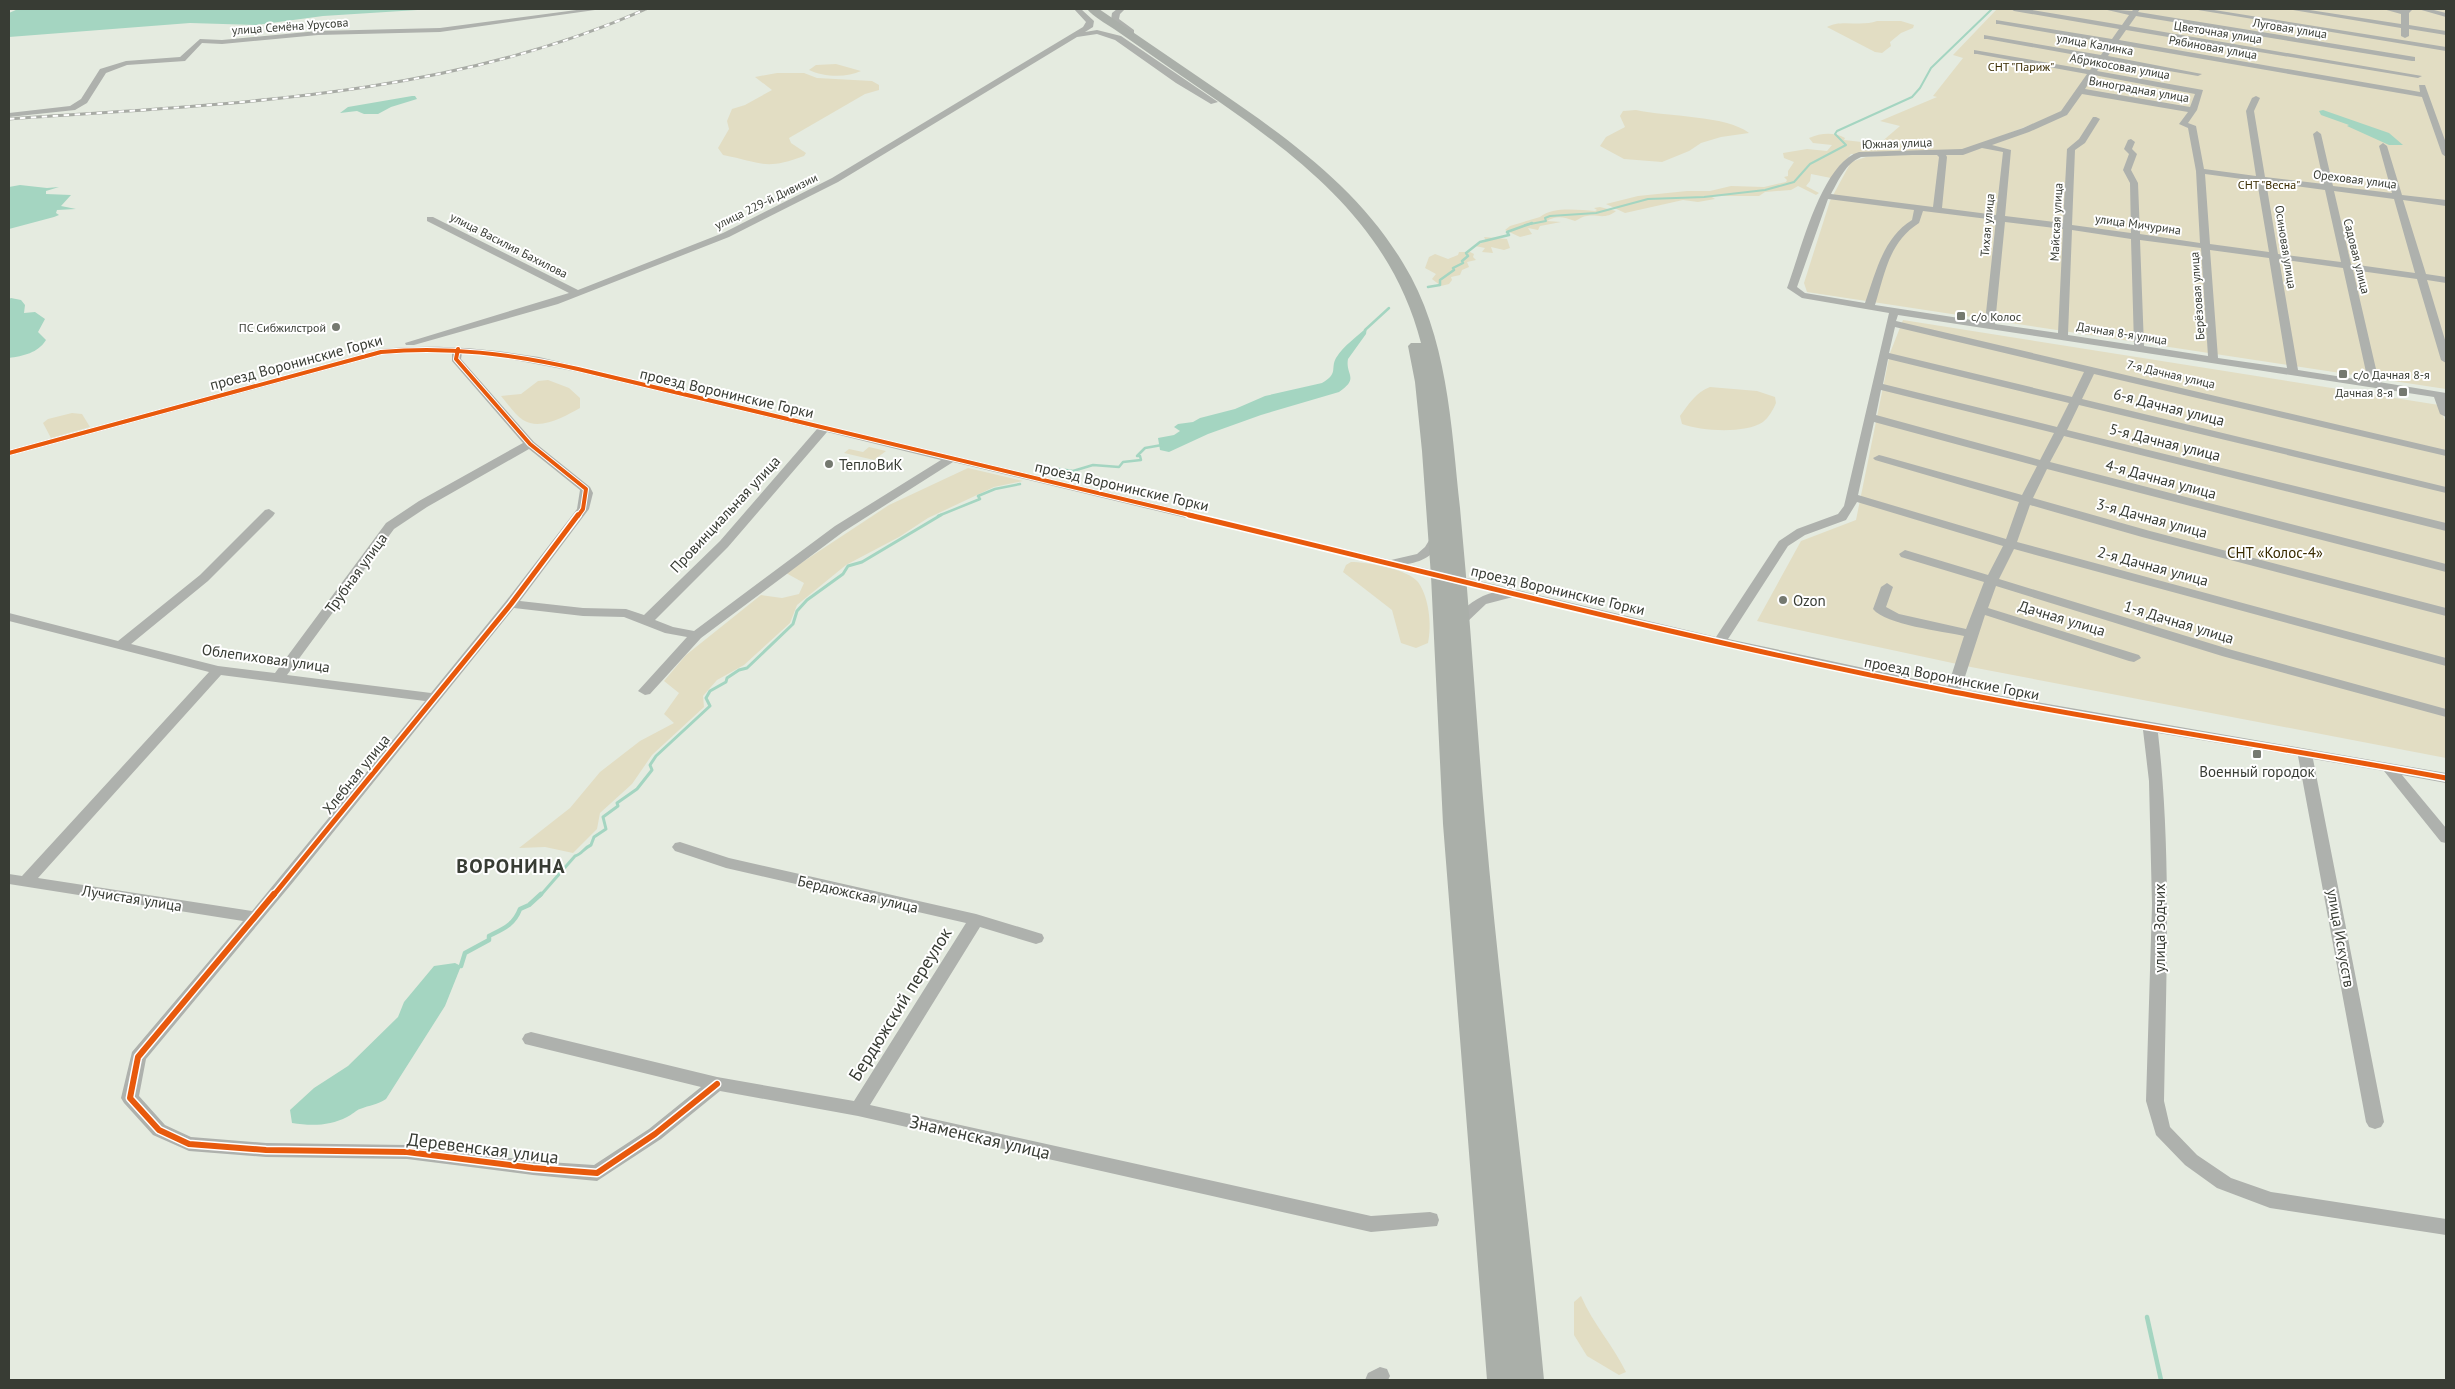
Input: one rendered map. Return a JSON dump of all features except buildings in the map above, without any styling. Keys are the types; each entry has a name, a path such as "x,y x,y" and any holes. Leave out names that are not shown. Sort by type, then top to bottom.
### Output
{"highway":[{"path":"1082,9 1293,159 1335,197 1367,236 1395,284 1409,319 1423,382 1437,537 1461,620 1474,823 1529,1380"},
{"path":"1092,9 1272,134 1318,170 1363,216 1397,264 1422,319 1438,382 1449,578 1454,824 1502,1380"}],"street":[{"name":"улица Семёна Урусова","path":"9,115 72,108 84,102 103,71 126,63 182,58 200,41 222,42 318,33 440,30 598,9"},
{"path":"1066,42 1086,29 1090,24 1086,16 1077,9"},
{"path":"1121,9 1114,15 1117,22 1158,55"},
{"name":"Цветочная улица","path":"2014,9 2418,76"},
{"name":"Луговая улица","path":"2106,9 2136,11 2412,59"},
{"path":"2196,9 2446,49"},
{"path":"2291,9 2446,33"},
{"path":"2386,9 2407,10 2405,42 2446,154"},
{"path":"2422,9 2446,15"},
{"name":"Южная улица","path":"1802,295 1792,288 1825,196 1840,170 1850,159 1860,155 1963,152 1983,146 2064,113 2136,11"},
{"name":"Рябиновая улица","path":"1999,22 2424,95"},
{"path":"1066,42 1093,32 1116,37 1179,81 1214,102"},
{"name":"улица Калинка","path":"1987,37 2198,74"},
{"name":"улица 229-й Дивизии","path":"453,330 577,294 726,235 785,207 929,125 1066,42"},
{"name":"Абрикосовая улица","path":"1977,52 2200,92"},
{"name":"Виноградная улица","path":"2081,90 2193,110"},
{"name":"Берёзовая улица","path":"2200,92 2193,110 2184,124 2192,126 2200,171 2213,359"},
{"name":"Осиновая улица","path":"2256,98 2250,111 2263,180 2293,372"},
{"name":"Майская улица","path":"2064,337 2071,149 2082,141 2096,119"},
{"name":"Садовая улица","path":"2317,134 2327,188 2348,266 2374,385"},
{"path":"2131,142 2128,149 2133,154 2127,170 2134,183 2139,348"},
{"name":"Тихая улица","path":"1983,146 2007,150 1990,326"},
{"path":"2383,146 2446,360"},
{"path":"1937,210 1944,157 1941,154"},
{"name":"Ореховая улица","path":"2200,171 2446,203"},
{"name":"улица Мичурина","path":"1825,196 2069,227 2446,280"},
{"path":"1868,307 1888,251 1902,230 1916,222 1919,208"},
{"name":"улица Василия Бахилова","path":"430,219 577,294"},
{"name":"Дачная 8-я улица","path":"1802,295 1868,307 1892,317 1990,326 2442,395"},
{"path":"1720,641 1783,544 1800,532 1842,516 1850,506 1892,317"},
{"name":"7-я Дачная улица","path":"1892,317 2091,369 2446,454"},
{"path":"419,347 427,340 453,330"},
{"path":"440,348 434,343 435,339 453,330"},
{"path":"381,352 453,330"},
{"name":"проезд Воронинские Горки","path":"9,453 381,352 419,347 509,354 952,458 1449,578 1875,676 2446,778"},
{"path":"458,349 456,359 530,444"},
{"name":"6-я Дачная улица","path":"1884,355 2446,490"},
{"path":"1953,691 1970,634 1991,582 2010,544 2026,500 2058,431 2077,400 2091,369"},
{"name":"5-я Дачная улица","path":"1877,386 2446,527"},
{"path":"2442,395 2446,414"},
{"name":"4-я Дачная улица","path":"1869,417 2147,492 2446,568"},
{"name":"Провинциальная улица","path":"647,620 724,544 824,428"},
{"name":"Хлебная улица","path":"159,1130 130,1098 138,1058 256,917 511,604 583,509 587,494 576,480 530,444"},
{"name":"Трубная улица","path":"279,677 390,526 423,504 480,474 530,444"},
{"path":"645,691 696,635 839,530 952,458"},
{"name":"3-я Дачная улица","path":"1879,458 2146,534 2446,612"},
{"name":"2-я Дачная улица","path":"1852,497 2010,544 2446,662"},
{"path":"121,645 204,578 269,513"},
{"path":"1383,562 1409,560 1422,556 1432,549 1437,537"},
{"name":"1-я Дачная улица","path":"1905,554 2227,653 2446,713"},
{"path":"1887,587 1879,609 1895,617 1970,634"},
{"path":"1461,620 1476,604 1493,596 1533,596"},
{"path":"511,604 583,612 626,613 670,630 696,635"},
{"name":"Дачная улица","path":"1981,610 2134,658"},
{"name":"Облепиховая улица","path":"9,617 218,670 434,698"},
{"path":"25,882 218,670"},
{"name":"улица Зодчих","path":"2150,726 2156,781 2160,904 2155,1101 2162,1130 2191,1160 2224,1183 2270,1200 2446,1227"},
{"name":"улица Искусств","path":"2305,754 2375,1122"},
{"path":"2388,767 2446,838"},
{"name":"Бердюжская улица","path":"680,847 726,864 976,920 1036,938"},
{"name":"Лучистая улица","path":"9,879 256,917"},
{"name":"Бердюжский переулок","path":"858,1109 976,920"},
{"name":"Знаменская улица","path":"531,1039 717,1084 858,1109 1371,1224 1430,1220"},
{"name":"Деревенская улица","path":"159,1130 189,1144 266,1150 407,1152 532,1168 597,1174 655,1134 717,1084"}],"green space":[{"name":"СНТ \"Париж\"","path":"1997,9 2134,9 2061,113 1963,151 1851,154 1831,178 1811,174 1810,181 1806,186 1819,193 1816,195 1798,186 1791,190 1765,192 1759,196 1717,196 1712,197 1715,199 1698,202 1683,200 1625,213 1606,204 1638,196 1687,191 1710,191 1731,186 1764,187 1786,182 1787,180 1784,177 1788,176 1788,171 1794,162 1784,158 1783,153 1807,149 1827,151 1832,145 1813,143 1809,138 1818,135 1832,134 1845,138 1844,140 1879,144 1900,126 1880,121 1937,97 1933,96 1963,58 1953,55"},
{"name":"СНТ \"Весна\"","path":"2139,9 2446,9 2446,389 1807,292 1804,283 1830,201 1851,162 1866,157 1904,154 1964,154 2066,115"},
{"path":"1877,21 1901,21 1914,25 1913,28 1901,33 1890,42 1891,46 1882,53 1875,52 1827,27 1838,24 1871,23"},
{"path":"836,64 861,71 849,75 835,76 809,70 816,65"},
{"path":"777,73 804,73 817,78 872,81 879,85 879,90 865,94 789,138 791,143 806,153 804,156 791,161 763,164 723,155 718,148 729,129 727,121 732,109 745,105 772,90 755,77"},
{"path":"1636,110 1696,117 1726,123 1739,127 1749,133 1721,137 1701,143 1689,151 1662,162 1624,159 1600,146 1606,137 1625,127 1620,116 1623,111"},
{"path":"1600,207 1616,211 1605,216 1585,216 1575,221 1557,217 1547,221 1561,222 1540,226 1538,230 1528,228 1532,234 1520,237 1505,230 1510,226 1540,217 1552,211 1595,211 1597,210 1594,208"},
{"path":"1484,237 1507,239 1510,248 1504,250 1491,247 1493,253 1482,252 1485,248 1475,246 1486,241"},
{"path":"1459,252 1470,252 1474,254 1473,257 1476,260 1467,262 1469,267 1462,270 1460,275 1451,277 1452,280 1449,284 1441,286 1432,279 1436,274 1425,268 1429,257 1435,254 1448,259 1458,255"},
{"name":"СНТ «Колос-4»","path":"1903,320 2439,405 2446,423 2446,758 1971,667 1757,621 1801,541 1856,520 1890,353"},
{"path":"548,380 569,388 580,398 580,408 553,421 537,424 530,423 517,415 501,396 521,394 538,381"},
{"path":"1710,387 1757,391 1775,397 1776,403 1767,418 1755,426 1734,430 1711,430 1682,424 1680,416 1697,395"},
{"path":"72,413 82,414 90,427 51,438 43,423 48,419"},
{"path":"869,447 886,451 874,460 844,453 849,449 863,452"},
{"path":"968,468 1023,481 994,487 928,518 899,537 846,565 797,605 790,623 744,665 717,680 703,696 704,707 652,755 632,784 600,813 597,829 573,853 545,847 519,848 570,808 600,772 640,741 674,723 664,714 679,693 664,681 686,655 761,595 782,598 799,594 804,583 786,573 889,505"},
{"path":"1351,562 1366,563 1396,570 1413,577 1418,582 1425,595 1429,611 1430,628 1428,643 1416,648 1401,643 1392,610 1343,572 1346,565"},
{"path":"1581,1296 1591,1316 1626,1372 1619,1375 1587,1356 1574,1335 1574,1302"}],"shaded area":[{"path":"18,9 433,9 323,16 256,25 190,23 9,37 9,13"},
{"path":"415,96 417,99 391,107 378,114 364,114 357,111 340,113 348,107"},
{"path":"2323,110 2389,133 2403,145 2389,145 2347,126 2349,125 2321,115 2319,111"},
{"path":"20,185 47,188 59,187 46,191 46,194 71,195 61,206 76,209 57,210 56,213 59,215 54,217 9,229 9,187"},
{"path":"9,299 21,300 25,305 24,313 35,312 45,319 38,332 46,340 34,351 9,358"},
{"path":"1367,327 1366,334 1348,359 1349,383 1339,392 1261,415 1208,434 1169,452 1160,450 1158,438 1174,435 1180,431 1174,427 1178,424 1193,422 1200,418 1235,409 1265,396 1322,383 1331,376 1334,362 1339,353"},
{"path":"455,963 461,966 445,1006 386,1099 358,1110 341,1120 327,1124 306,1125 292,1123 290,1110 314,1088 348,1066 398,1017 404,1002 434,966"}],"waterway":[{"path":"1528,224 1546,221 1545,218 1550,216 1596,213 1648,199 1704,197 1765,190 1794,182 1810,164 1846,145 1835,134 1837,131 1912,97 1920,88 1931,68 1992,9"},
{"path":"1528,224 1532,223"},
{"path":"1428,287 1440,285 1440,280 1454,270 1453,268 1463,263 1462,261 1468,256 1466,253 1480,242 1509,235 1507,232 1528,224"},
{"path":"1365,330 1389,308"},
{"path":"1047,475 1059,469 1073,471 1093,465 1119,467 1123,462 1141,460 1140,456 1137,456 1145,448 1162,445"},
{"path":"938,516 980,499 978,496 995,489 1020,484"},
{"path":"540,896 575,856 591,845 594,837 606,829 603,817 618,806 617,803 637,789 652,770 650,765 656,756 710,706 706,698 710,691 726,682 727,678 739,670 747,668 793,624 797,611 807,600 843,574 848,566 862,562 941,515"},
{"path":"461,966 465,953 489,940 489,936 508,926 515,919 520,909 529,905 541,894"},
{"path":"2147,1317 2161,1380"}],"railway":[{"path":"9,119 252,101 333,92 413,79 493,62 570,39 646,9"}],"cycle path":[{"path":"9,453 381,352 420,349 460,349 499,354 539,360 578,369 1588,611 1872,675 2087,716 2446,778"},
{"path":"458,349 456,359 530,444 586,489 587,493 583,509 511,604 289,877 138,1057 130,1098 159,1130 189,1144 266,1150 407,1152 533,1168 597,1173 655,1134 717,1084"}],"place":[{"name":"с/о Колос","path":"1961,316"},
{"name":"ПС Сибжилстрой","path":"336,327"},
{"name":"с/о Дачная 8-я","path":"2343,374"},
{"name":"Дачная 8-я","path":"2403,392"},
{"name":"ТеплоВиК","path":"829,464"},
{"name":"Ozon","path":"1783,600"},
{"name":"Военный городок","path":"2257,754"}],"district":[{"name":"ВОРОНИНА","path":"511,866"}]}
